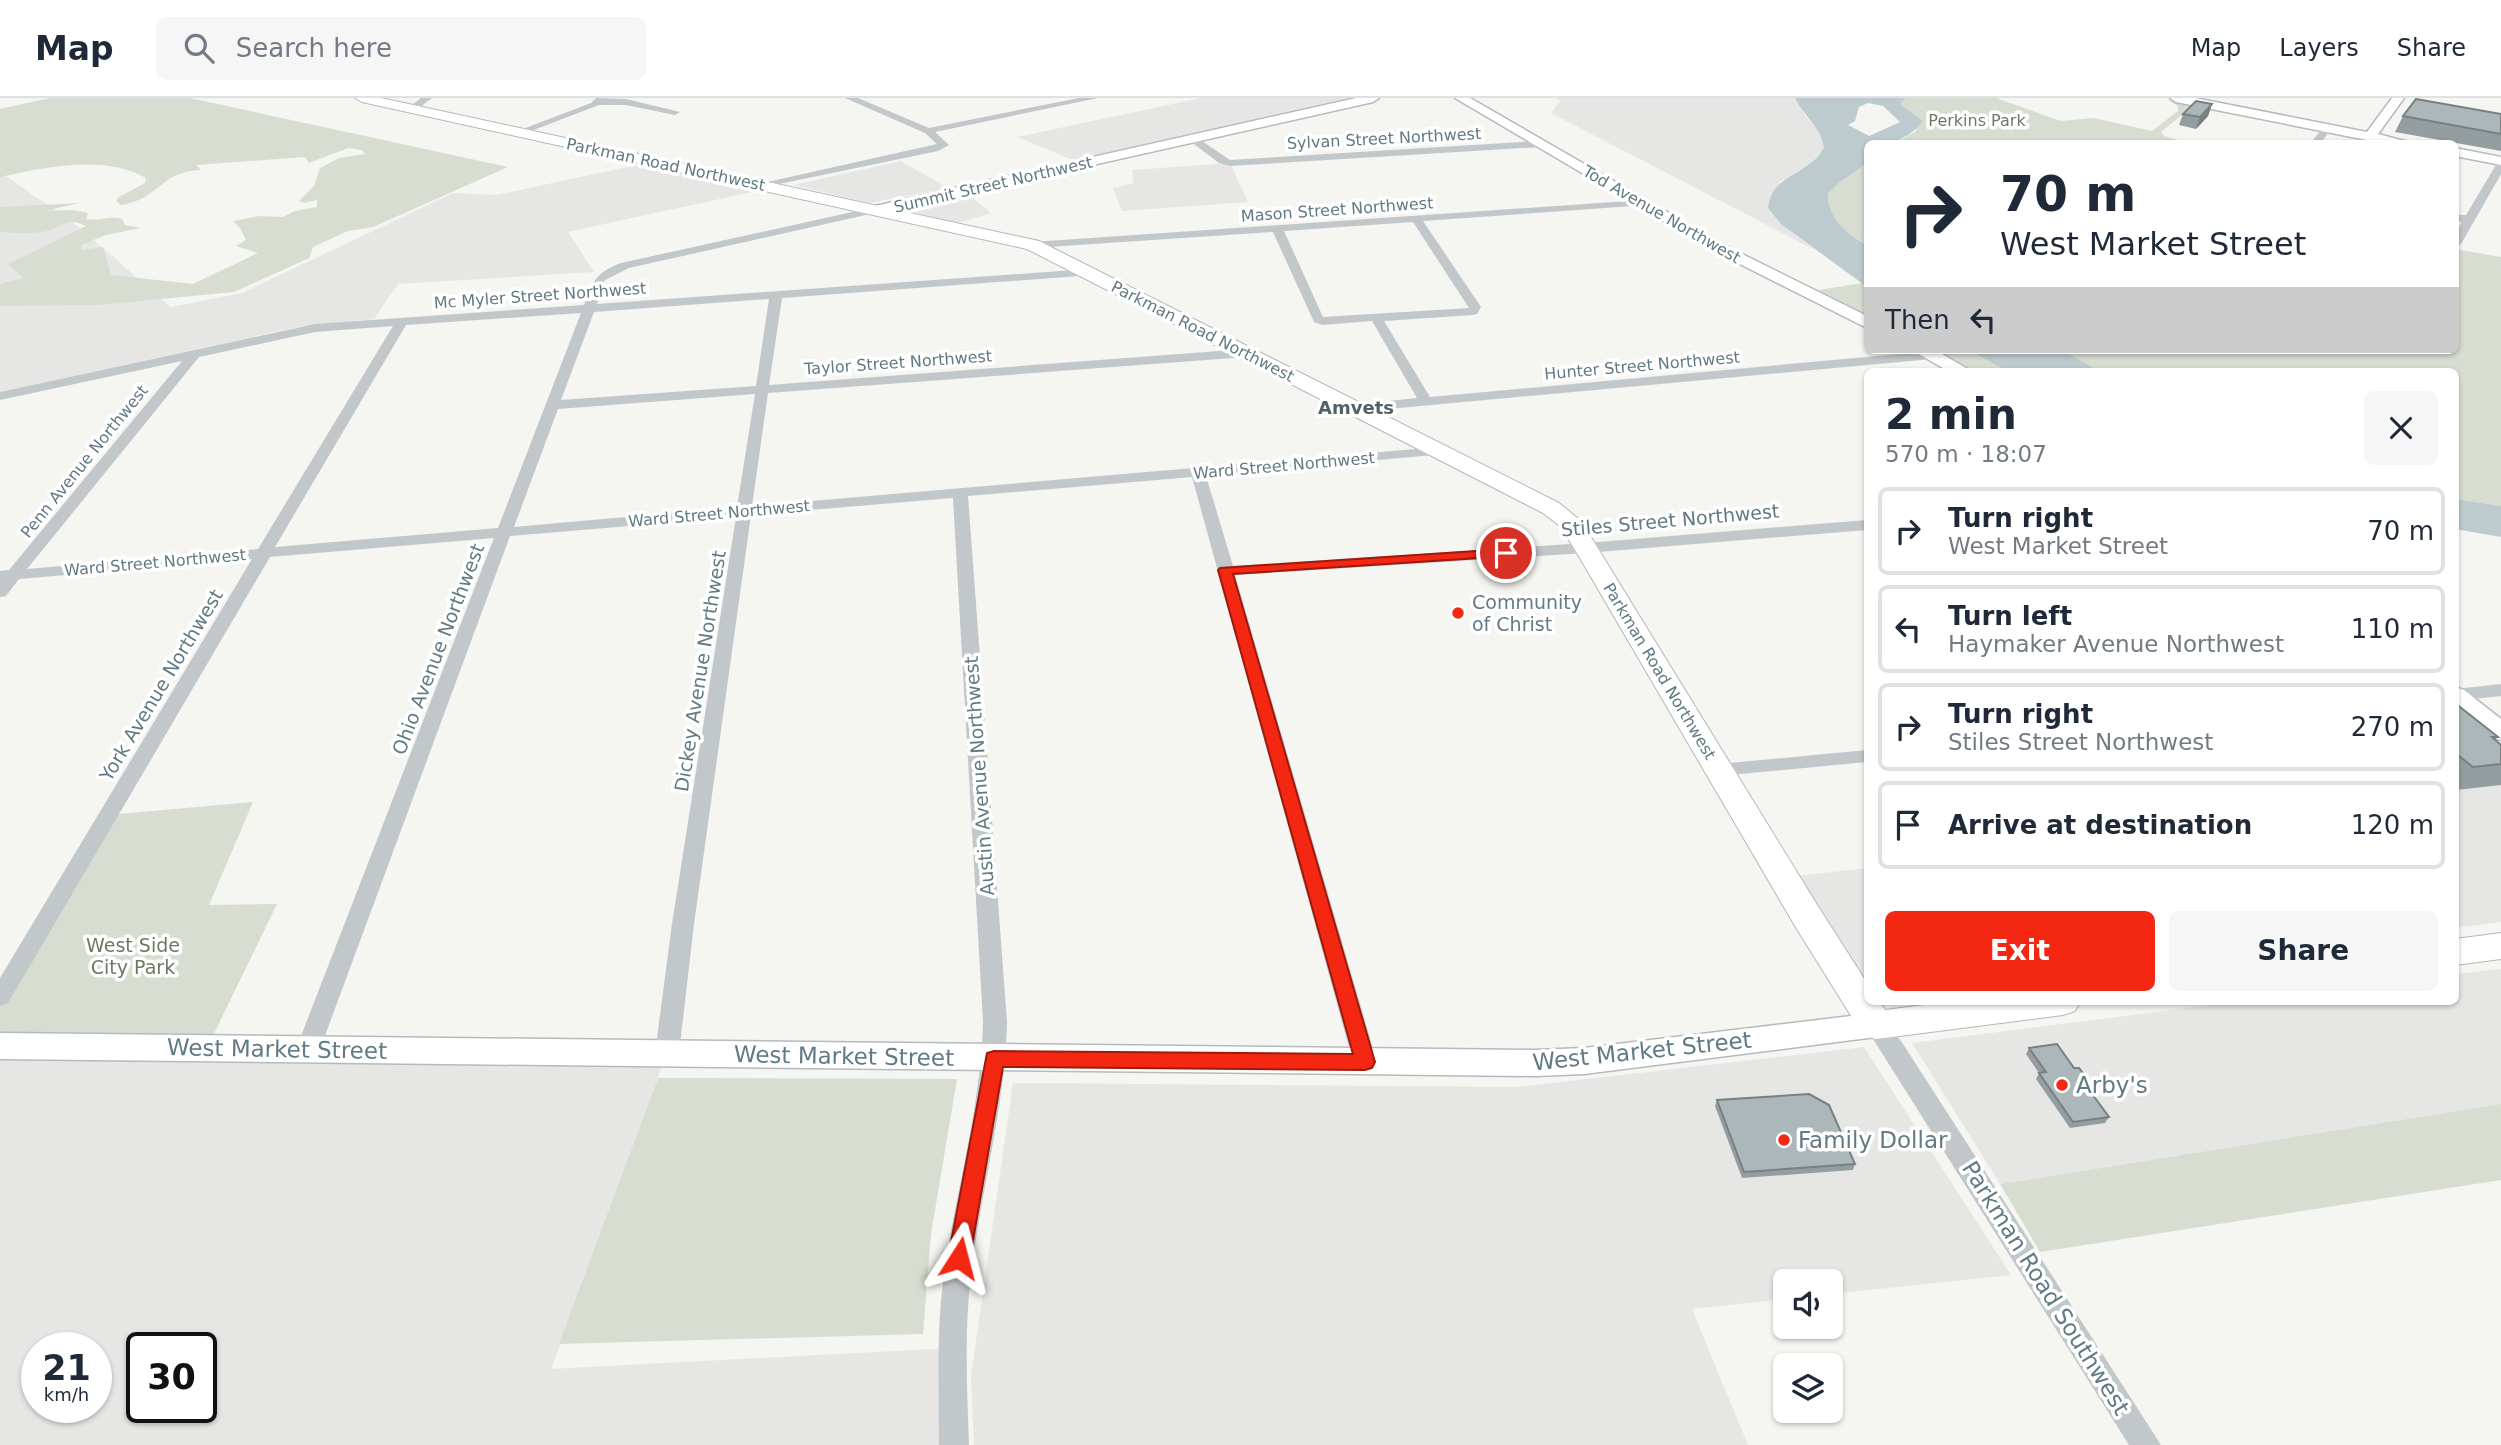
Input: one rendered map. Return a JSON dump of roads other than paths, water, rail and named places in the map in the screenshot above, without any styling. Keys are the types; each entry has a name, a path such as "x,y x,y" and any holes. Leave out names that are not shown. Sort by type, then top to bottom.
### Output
{"main road":[{"name":"Parkman Road Northwest","path":"362,98 1033,245 1551,508 1569,521 1586,548 1807,917 1876,1025"},
{"name":"Summit Street Northwest","path":"875,210 1373,98"},
{"name":"Tod Avenue Northwest","path":"1461,98 1749,264 1864,322"},
{"path":"2176,98 2390,140"},
{"path":"2370,136 2398,98"},
{"path":"2459,153 2501,163"},
{"path":"1928,354 1956,368"},
{"path":"2459,698 2501,732"},
{"path":"2459,951 2501,946"},
{"name":"West Market Street","path":"0,1046 994,1059 1584,1061 2032,1005"}],"street":[{"path":"412,109 427,98"},
{"path":"763,186 943,146 943,143 928,131 850,98"},
{"path":"928,131 1093,98"},
{"path":"520,132 600,100 675,111"},
{"path":"2318,140 2327,128"},
{"name":"Sylvan Street Northwest","path":"1193,139 1223,161 1230,163 1540,144"},
{"path":"2459,237 2501,163"},
{"name":"Mason Street Northwest","path":"1033,245 1643,203"},
{"name":"Summit Street Northwest","path":"614,269 875,210"},
{"path":"2459,218 2469,219"},
{"path":"1277,228 1318,319 1332,322 1464,313 1475,309 1416,219"},
{"name":"Ohio Avenue Northwest","path":"308,1049 600,279 614,269"},
{"name":"Mc Myler Street Northwest","path":"0,396 297,331 402,321 1089,272"},
{"name":"Dickey Avenue Northwest","path":"667,1053 685,910 776,295"},
{"path":"1377,319 1426,402"},
{"name":"York Avenue Northwest","path":"0,998 402,321"},
{"name":"Penn Avenue Northwest","path":"0,592 7,576 195,353"},
{"name":"Taylor Street Northwest","path":"552,405 1246,353"},
{"name":"Hunter Street Northwest","path":"1355,408 1916,354"},
{"name":"Ward Street Northwest","path":"7,576 1439,451"},
{"path":"1198,472 1365,1062"},
{"name":"Austin Avenue Northwest","path":"954,1445 952,1348 957,1276 994,1059 995,1022 960,493"},
{"name":"Stiles Street Northwest","path":"1225,570 1586,548 1864,525"},
{"path":"2459,695 2501,690"},
{"path":"1719,770 1864,756"},
{"name":"Parkman Road Southwest","path":"1876,1025 2146,1445"}],"place":[{"name":"Community of Christ","path":"1458,613"},
{"name":"Arby's","path":"2062,1085"},
{"name":"Family Dollar","path":"1784,1140"}],"district":[{"name":"Amvets","path":"1356,408"}],"park label":[{"name":"Perkins Park","path":"1977,120"},
{"name":"West Side City Park","path":"133,956"}]}
